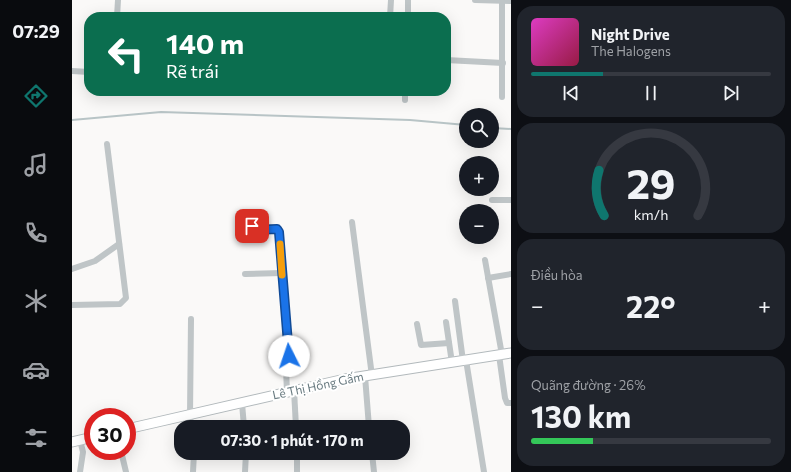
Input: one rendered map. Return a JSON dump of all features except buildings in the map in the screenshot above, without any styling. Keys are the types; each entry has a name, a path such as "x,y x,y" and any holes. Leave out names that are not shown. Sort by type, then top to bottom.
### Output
{"main road":[{"name":"Lê Thị Hồng Gấm","path":"136,427 291,391 369,376 504,354"}],"street":[{"path":"117,12 118,0"},
{"path":"390,12 391,0"},
{"path":"408,0 408,12"},
{"path":"475,0 511,1"},
{"path":"502,0 502,96"},
{"path":"451,60 503,63"},
{"path":"72,71 84,72"},
{"path":"72,305 120,304 126,295 107,144"},
{"path":"492,200 511,200"},
{"path":"252,214 253,230 279,230 289,352 286,369 295,420"},
{"path":"352,222 369,376 369,420"},
{"path":"72,269 94,261 119,244"},
{"path":"485,260 504,354 505,398 507,402 511,403"},
{"path":"245,274 282,273"},
{"path":"488,278 511,274"},
{"path":"455,301 484,472"},
{"path":"190,420 191,319"},
{"path":"446,322 452,363"},
{"path":"417,324 421,345 449,343"},
{"path":"242,403 243,420"},
{"path":"76,441 83,452 80,472"},
{"path":"123,460 126,472"},
{"path":"193,472 194,460"},
{"path":"245,472 246,460"},
{"path":"297,460 298,472"},
{"path":"373,460 374,472"}],"waterway":[{"path":"72,120 161,112 410,120 459,124"},
{"path":"499,128 511,129"}],"slow traffic":[{"path":"280,244 282,275"}],"route":[{"path":"252,226 253,230 279,230 289,356"}]}
